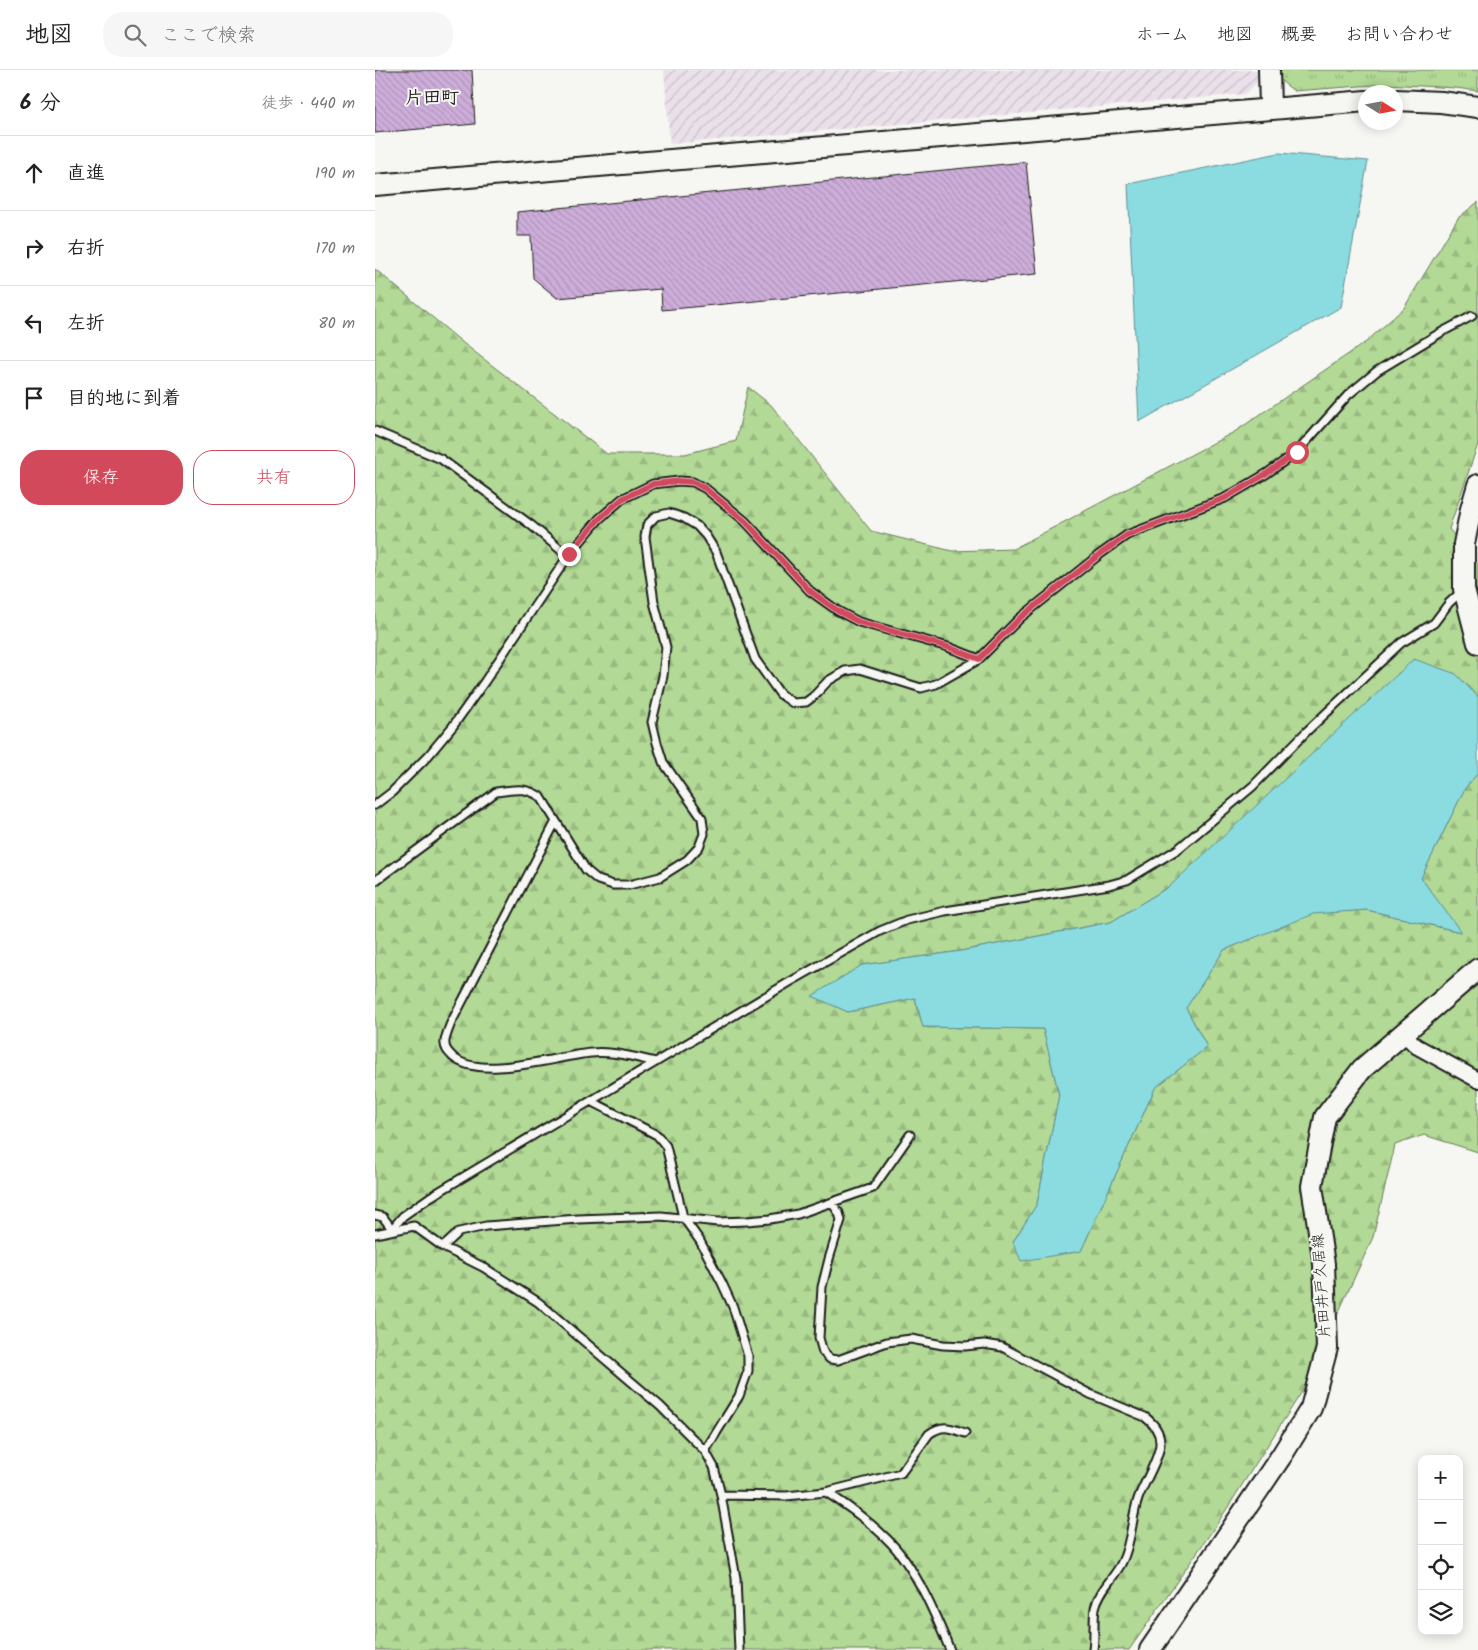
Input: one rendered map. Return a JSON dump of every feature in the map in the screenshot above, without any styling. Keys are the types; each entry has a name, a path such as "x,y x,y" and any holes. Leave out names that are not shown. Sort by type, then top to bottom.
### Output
{"street":[{"path":"1269,70 1270,108"},
{"path":"1403,100 1441,102 1478,107"},
{"path":"375,185 1358,102"},
{"path":"1478,485 1465,544 1464,589 1478,642"},
{"name":"片田井戸久居線","path":"1150,1650 1282,1455 1311,1408 1327,1348 1324,1264 1312,1186 1325,1117 1362,1069 1478,969"},
{"path":"1404,1034 1417,1046 1478,1080"}],"lane":[{"path":"375,881 496,792 515,790 529,790 541,797 555,823 586,870 598,880 613,885 629,885 661,876 687,860 699,847 704,834 702,818 663,762 653,722 663,676 666,647 654,602 645,538 647,525 656,516 669,513 684,518 697,526 706,536 716,552 755,659 780,694 793,703 805,702 828,682 845,671 860,669 921,688 936,684 979,659 1020,618 1127,535 1225,498 1266,474 1297,452 1348,395 1377,370 1472,316"},
{"path":"375,430 441,459 531,525 568,556"},
{"path":"375,805 393,792 428,756 453,726 568,556 599,519 622,499 653,484 679,481 693,482 706,489 745,521 810,591 838,611 859,622 948,647 979,659"},
{"path":"392,1230 403,1216 430,1197 880,931 907,920 945,911 1109,885 1127,880 1178,849 1253,786 1307,731 1401,643 1434,623 1449,603 1464,589"},
{"path":"555,823 451,1023 445,1042 446,1050 460,1063 495,1068 592,1053 623,1054 656,1062"},
{"path":"591,1101 657,1135 666,1146 683,1217 700,1241 733,1307 748,1356 748,1371 739,1396 705,1451"},
{"path":"443,1247 459,1232 486,1226 578,1219 661,1216 718,1222 770,1219 799,1214 873,1188 910,1135"},
{"path":"832,1203 839,1213 841,1220 822,1287 819,1338 823,1352 829,1359 838,1360 887,1342 905,1340 943,1345 965,1346 984,1344 1002,1347 1091,1394 1145,1417 1152,1422 1158,1433 1160,1443 1158,1452 1137,1500 1122,1562 1100,1595 1095,1608 1093,1650"},
{"path":"375,1215 383,1217 392,1230"},
{"path":"375,1234 414,1226 443,1247 483,1267 538,1302 660,1406 705,1451 714,1467 721,1495 736,1578 739,1650"},
{"path":"721,1495 786,1496 826,1492 901,1473 929,1434 940,1427 965,1433"},
{"path":"826,1492 869,1522 904,1559 937,1617 950,1650"}],"shaded area":[{"path":"664,70 1261,70 1261,79 1245,94 670,144"}],"green space":[{"path":"1275,70 1478,70 1478,91 1387,84 1294,91 1276,77"},
{"path":"1478,202 1478,444 1449,529 1478,564 1478,697 1456,674 1170,886 1111,922 961,951 863,965 813,996 848,1012 915,998 923,1027 1043,1029 1059,1095 1037,1204 1013,1242 1081,1251 1155,1088 1207,1047 1186,1008 1224,950 1313,913 1367,910 1460,932 1421,878 1465,788 1478,773 1478,1152 1424,1135 1395,1145 1373,1237 1303,1390 1217,1524 1129,1650 375,1650 375,269 463,343 607,454 685,454 736,441 748,387 771,405 871,531 952,551 1013,549 1236,431 1366,342 1404,308 1458,218"}],"water":[{"path":"1279,153 1368,161 1341,307 1139,422 1128,184"},
{"path":"1414,659 1456,674 1478,697 1478,773 1465,788 1421,878 1461,932 1367,910 1313,914 1224,950 1186,1008 1207,1047 1155,1088 1081,1251 1021,1261 1013,1242 1037,1204 1059,1095 1043,1029 923,1027 915,998 848,1012 812,996 862,965 961,951 1111,922 1170,886"}],"building":[{"path":"375,70 472,70 475,124 375,133"},
{"path":"1026,162 1037,274 662,310 661,289 557,298 533,278 531,236 517,236 517,212"}],"district":[{"name":"片田町","path":"432,98"}],"route":[{"path":"569,554 599,519 622,499 653,484 679,481 693,482 706,489 745,521 810,591 838,611 859,622 948,647 979,659 1020,618 1127,535 1225,498 1266,474 1297,452"}]}
